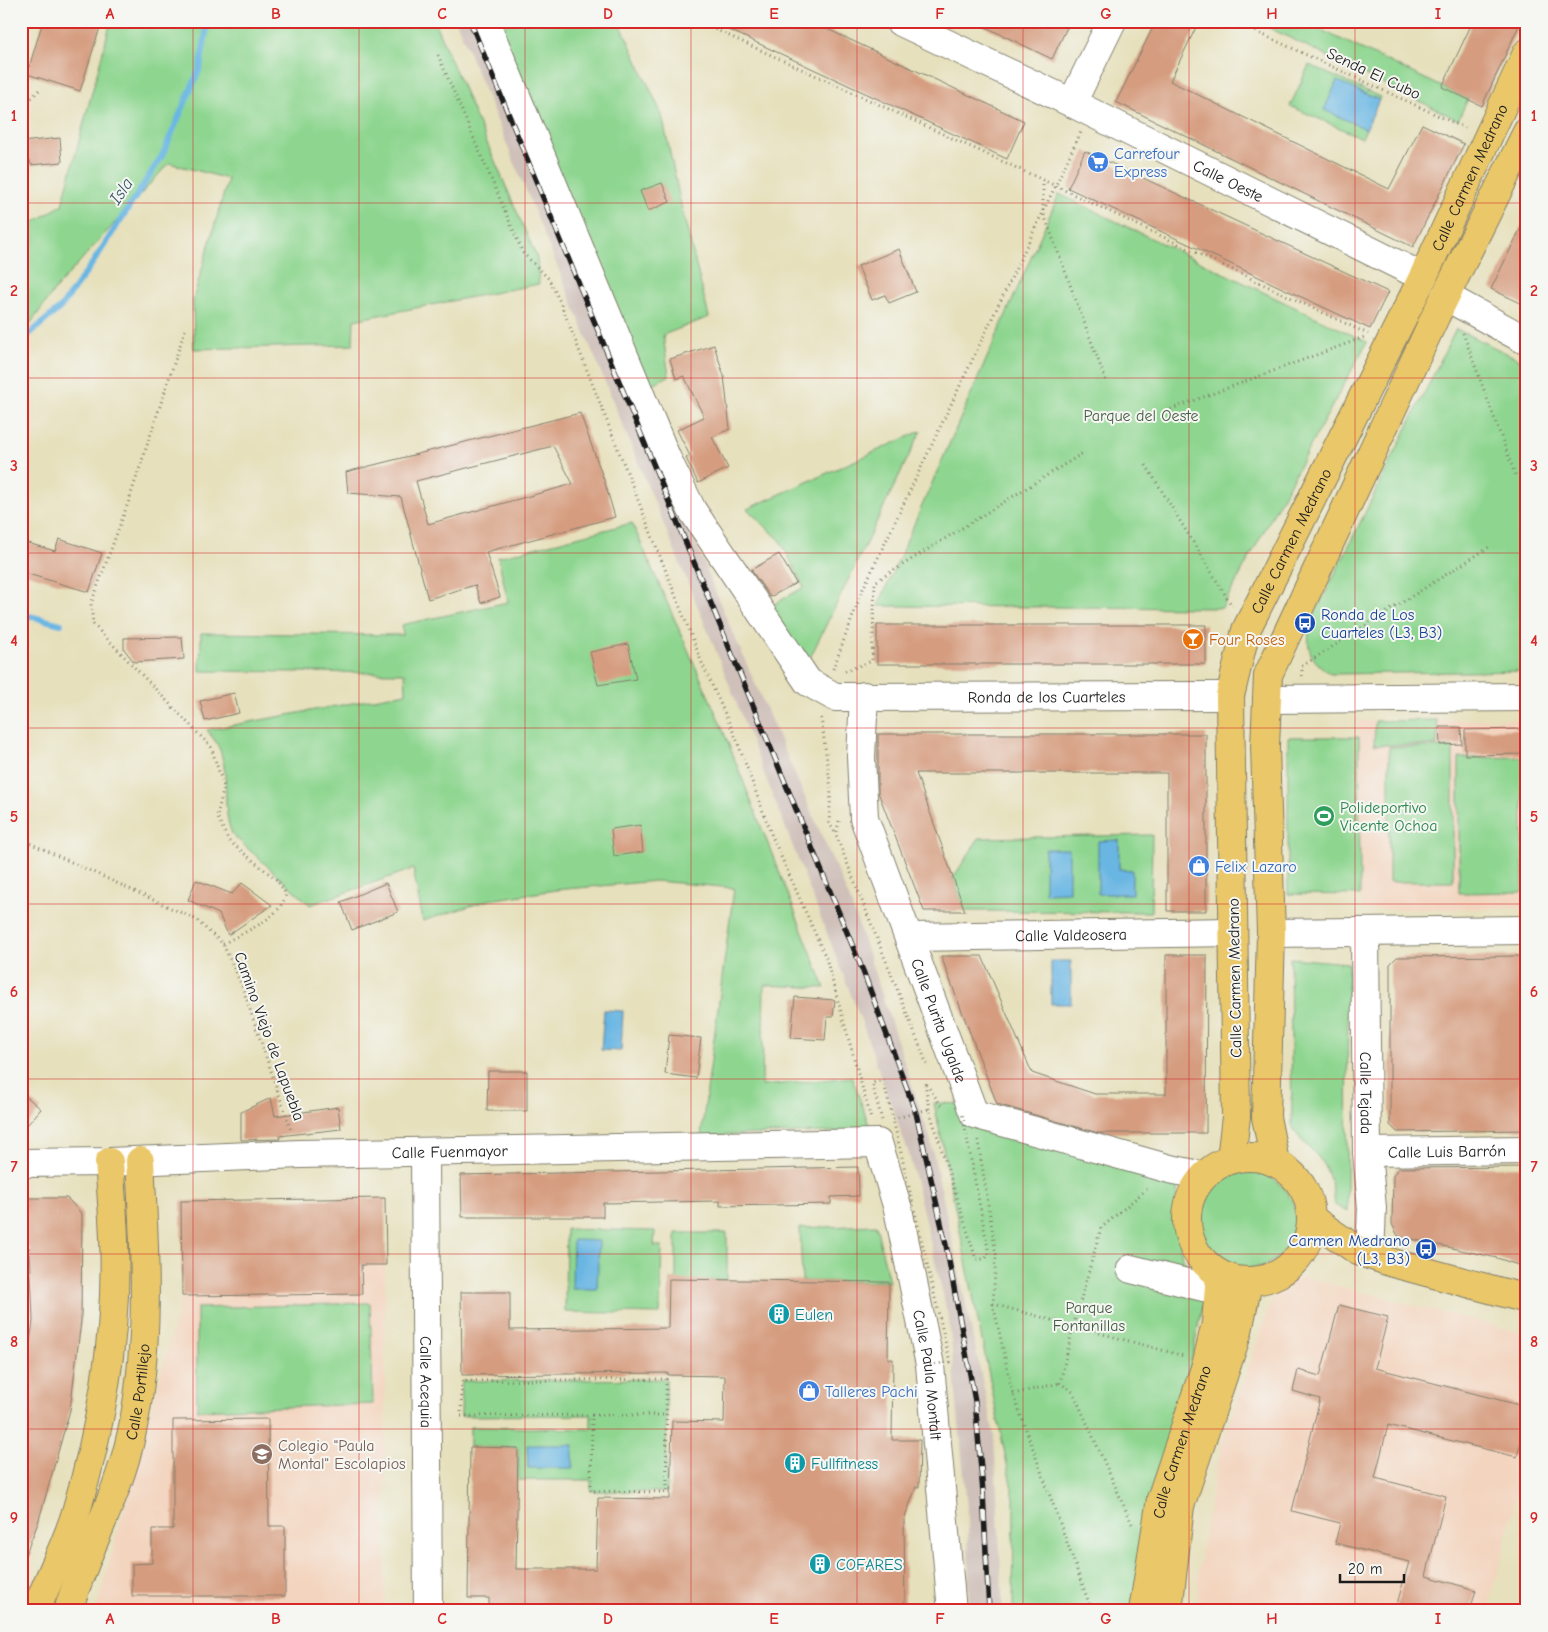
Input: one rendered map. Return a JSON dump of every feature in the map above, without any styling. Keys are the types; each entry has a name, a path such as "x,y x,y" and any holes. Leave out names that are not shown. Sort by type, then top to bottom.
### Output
{"main road":[{"name":"Calle Carmen Medrano","path":"1231,1159 1236,1117 1230,696 1246,630 1379,340 1423,276 1527,53"},
{"name":"Calle Carmen Medrano","path":"1275,1162 1266,1117 1271,933 1265,747 1268,675 1440,306 1527,132"},
{"path":"1253,1157 1275,1162 1290,1172 1302,1185 1309,1201 1312,1219 1310,1238 1286,1270 1268,1279 1220,1283 1194,1248 1188,1230 1187,1210 1193,1192 1204,1176 1221,1163 1231,1159 1253,1157"},
{"name":"Calle Portillejo","path":"68,1611 104,1520 131,1437 143,1353 145,1270 140,1161"},
{"name":"Calle Portillejo","path":"36,1611 75,1514 97,1432 109,1351 114,1274 114,1239 109,1162"},
{"path":"1312,1219 1364,1253 1393,1263 1527,1299"},
{"path":"1295,1260 1330,1251 1364,1253"},
{"name":"Calle Carmen Medrano","path":"1168,1611 1180,1506 1238,1331 1248,1282"},
{"name":"Calle Carmen Medrano","path":"1143,1611 1161,1499 1207,1362 1216,1322 1220,1283"}],"street":[{"path":"485,21 667,459 692,510 708,535 820,681"},
{"name":"Calle Oeste","path":"899,21 1081,107 1423,276"},
{"path":"1081,107 1112,21"},
{"path":"1440,306 1527,341"},
{"name":"Ronda de los Cuarteles","path":"820,681 835,697 1230,696"},
{"name":"Calle Purita Ugalde","path":"864,696 861,757 864,818 910,937 968,1113"},
{"path":"1267,699 1527,697"},
{"path":"1271,933 1527,930"},
{"name":"Calle Valdeosera","path":"910,937 1233,932"},
{"name":"Calle Tejada","path":"1364,1253 1372,1208 1367,1152 1365,932"},
{"path":"968,1113 1170,1170 1204,1176"},
{"name":"Calle Fuenmayor","path":"21,1163 140,1161 300,1154 425,1153 881,1136"},
{"name":"Calle Paula Montalt","path":"881,1136 930,1365 952,1611"},
{"name":"Calle Luis Barrón","path":"1367,1152 1527,1150"},
{"name":"Calle Acequia","path":"425,1153 428,1611"},
{"path":"1131,1270 1220,1283"}],"path":[{"path":"697,21 1043,180 1379,340"},
{"name":"Senda El Cubo","path":"1233,21 1464,129 1467,123"},
{"path":"438,55 523,253 549,279 702,663 736,738 772,836 826,958 881,1136"},
{"path":"21,109 40,90"},
{"path":"836,835 830,823 831,789 820,681 1056,187 1081,107"},
{"path":"1043,180 1043,212 1106,381"},
{"path":"1440,306 1460,324 1516,477"},
{"path":"185,330 128,503 92,604 92,611 93,624 211,747 224,787 217,816 229,841 277,880 286,894 284,904 271,917 223,944"},
{"path":"1166,411 1379,340"},
{"path":"875,582 1083,453"},
{"path":"1146,465 1246,630"},
{"path":"1301,698 1302,666 1492,546"},
{"path":"838,674 872,661 875,582 870,574"},
{"name":"Camino Viejo de Lapuebla","path":"21,839 195,919 223,944 242,986 300,1154"},
{"path":"881,1136 872,1084 883,1080 950,1362 930,1365"},
{"path":"941,1105 925,1082 930,1109 976,1259 985,1259 989,1254 968,1113"},
{"path":"893,1119 930,1109"},
{"path":"968,1113 996,1254 993,1304 1013,1394 1093,1611"},
{"path":"1060,1383 1073,1327 1101,1228 1170,1170"},
{"path":"993,1304 1207,1362"},
{"path":"592,1415 591,1491 666,1492 666,1415 666,1379 462,1381 461,1416 592,1415 666,1415"},
{"path":"1013,1394 1060,1383 1073,1392 1133,1526"},
{"path":"1079,1611 1090,1606"}],"shaded area":[{"path":"456,21 482,21 640,401 719,601 850,900 930,1138 968,1314 994,1435 1003,1611 969,1611 968,1518 949,1320 909,1154 861,1020 716,651"},
{"path":"1527,719 1527,908 1361,910 1358,721"},
{"name":"Colegio \"Paula Montal\" Escolapios","path":"385,1198 385,1611 96,1611 182,1296 181,1201"},
{"path":"1303,1277 1527,1334 1527,1454 1488,1611 1197,1611 1198,1575 1205,1524 1222,1444 1273,1296 1284,1283 1293,1278"}],"green space":[{"path":"111,21 434,21 537,258 539,284 354,320 353,345 194,349 193,300 228,179 169,163 56,288 21,337 21,230 62,205"},
{"path":"493,21 619,21 662,115 681,205 709,317 663,335 669,376 646,387"},
{"path":"1255,21 1302,21 1468,99 1458,120"},
{"path":"1309,65 1380,97 1362,138 1290,106"},
{"name":"Parque del Oeste","path":"1059,194 1367,342 1222,608 878,606"},
{"path":"1456,329 1527,363 1527,671 1331,674 1318,664 1311,653 1308,641 1310,624"},
{"path":"921,431 806,666 766,609 804,587 780,540 747,509"},
{"path":"632,523 719,720 825,988 764,985 762,1086 852,1077 869,1125 862,1131 701,1136 734,888 656,881 555,890 489,900 423,921 413,869 310,905 232,834 227,814 224,763 219,747 207,730 406,693 405,673 200,671 201,633 403,635 401,625 508,602 498,557"},
{"path":"1437,720 1437,745 1374,745 1375,721"},
{"name":"Polideportivo Vicente Ochoa","path":"1288,737 1359,737 1360,895 1288,894"},
{"path":"1389,747 1453,747 1453,882 1389,882"},
{"path":"1523,757 1523,892 1459,893 1459,758"},
{"path":"1152,835 1151,912 965,911 953,878 979,838"},
{"path":"1290,958 1348,963 1347,1212 1335,1205 1332,1187 1323,1163 1297,1135 1292,1125"},
{"name":"Parque Fontanillas","path":"934,1103 964,1104 1179,1177 1175,1208 1182,1258 1206,1285 1144,1611 1013,1611 1014,1499"},
{"path":"1248,1172 1266,1176 1282,1186 1292,1202 1296,1220 1292,1238 1282,1254 1266,1264 1248,1268 1230,1264 1214,1254 1204,1238 1200,1220 1204,1202 1214,1186 1230,1176"},
{"path":"876,1225 889,1282 802,1281 800,1228"},
{"path":"566,1229 655,1231 654,1246 662,1246 660,1314 565,1312"},
{"path":"676,1233 727,1233 727,1280 676,1281"},
{"path":"370,1303 373,1404 197,1410 197,1308"},
{"path":"666,1379 667,1492 591,1491 591,1480 518,1480 518,1448 470,1447 470,1427 591,1429 591,1415 461,1416 462,1381"}],"water":[{"path":"1337,81 1379,100 1366,129 1324,110"},
{"path":"1119,840 1119,869 1132,870 1132,894 1098,894 1098,841"},
{"path":"1045,849 1069,849 1069,892 1045,893"},
{"path":"1051,961 1071,961 1071,1004 1051,1004"},
{"path":"604,1010 623,1011 621,1051 601,1050"},
{"path":"573,1240 599,1241 597,1289 572,1289"},
{"path":"527,1445 573,1445 573,1468 528,1468"}],"building":[{"path":"43,21 102,21 80,91 27,74"},
{"path":"710,21 810,21 1024,121 1007,159"},
{"path":"973,21 1070,21 1052,59"},
{"path":"1156,21 1199,21 1170,81 1389,189 1422,124 1464,144 1413,247 1116,102"},
{"path":"1473,21 1521,21 1482,106 1442,87"},
{"path":"60,138 62,162 31,165 30,160 21,161 21,142"},
{"path":"1085,151 1388,292 1370,329 1068,188"},
{"path":"662,183 670,202 648,211 640,191"},
{"path":"1527,215 1527,306 1491,289"},
{"path":"899,249 916,292 889,303 885,295 872,300 858,266"},
{"path":"714,345 724,376 730,429 712,437 728,468 698,483 686,458 690,456 677,430 704,417 684,376 676,379 670,359"},
{"path":"580,413 615,517 486,552 500,597 481,603 475,585 428,599 401,497 348,493 346,472","holes":["553,446 573,484 428,524 416,481"]},
{"path":"59,539 102,553 89,592 21,572 21,541 55,551"},
{"path":"779,554 796,583 770,597 751,570"},
{"path":"877,625 1206,625 1206,664 877,664"},
{"path":"182,637 184,659 134,662 124,649 124,638"},
{"path":"628,644 636,679 598,685 590,652"},
{"path":"234,693 239,713 205,721 200,701"},
{"path":"1439,727 1461,727 1462,744 1440,745"},
{"path":"1527,729 1527,754 1465,755 1465,730"},
{"path":"878,734 1206,734 1206,911 1167,911 1167,773 916,773 965,911 924,911 878,792"},
{"path":"640,825 643,852 614,856 611,829"},
{"path":"196,880 232,894 242,883 272,905 228,935 219,914 188,900"},
{"path":"386,883 398,912 352,930 341,902"},
{"path":"1166,955 1207,955 1206,1133 1098,1133 997,1104 941,956 982,956 1032,1073 1095,1094 1166,1094"},
{"path":"1527,956 1527,1130 1397,1132 1390,1125 1390,964 1397,957"},
{"path":"795,997 835,1000 833,1017 827,1017 825,1040 791,1038"},
{"path":"669,1035 701,1038 696,1078 665,1074"},
{"path":"488,1071 527,1071 527,1111 487,1111"},
{"path":"21,1092 41,1109 21,1132"},
{"path":"271,1098 275,1116 338,1107 341,1129 279,1136 280,1139 241,1140 241,1112"},
{"path":"858,1167 859,1196 831,1197 831,1204 720,1206 720,1201 603,1203 603,1217 462,1217 461,1175"},
{"path":"1527,1167 1527,1268 1497,1258 1398,1236 1392,1224 1393,1176 1398,1168"},
{"path":"21,1198 67,1198 82,1214 81,1321 70,1410 38,1523 22,1563 21,1407 33,1321 30,1248 21,1247"},
{"path":"385,1198 386,1265 361,1265 362,1294 182,1296 181,1201"},
{"path":"669,1279 889,1282 888,1359 893,1359 892,1440 920,1440 919,1487 916,1487 904,1520 905,1609 730,1607 730,1611 489,1611 489,1598 468,1598 470,1447 518,1448 516,1569 596,1569 598,1498 670,1499 672,1421 724,1422 725,1376 668,1375 668,1373 462,1375 461,1292 510,1292 510,1330 668,1328"},
{"path":"1339,1305 1388,1317 1375,1368 1527,1407 1527,1420 1517,1457 1388,1425 1375,1478 1446,1496 1426,1576 1476,1590 1470,1611 1395,1611 1409,1562 1335,1543 1340,1523 1292,1511 1320,1399 1293,1391 1298,1370 1320,1376"},
{"path":"268,1419 269,1526 285,1526 285,1596 132,1596 132,1564 152,1563 152,1529 173,1529 173,1420"}],"waterway":[{"name":"Isla","path":"21,355 26,337 61,307 94,261 162,156 200,68 208,21"},
{"name":"Isla","path":"21,614 61,624"}],"railway":[{"path":"470,21 863,971 916,1113 946,1245 975,1401 983,1492 989,1611"}],"place":[{"name":"Carrefour Express","path":"1098,162"},
{"name":"Ronda de Los Cuarteles (L3, B3)","path":"1305,623"},
{"name":"Four Roses","path":"1193,639"},
{"name":"Polideportivo Vicente Ochoa","path":"1324,816"},
{"name":"Felix Lazaro","path":"1199,866"},
{"name":"Carmen Medrano (L3, B3)","path":"1426,1249"},
{"name":"Eulen","path":"779,1314"},
{"name":"Talleres Pachi","path":"809,1391"},
{"name":"Colegio \"Paula Montal\" Escolapios","path":"262,1454"},
{"name":"Fullfitness","path":"795,1463"},
{"name":"COFARES","path":"820,1564"}]}
